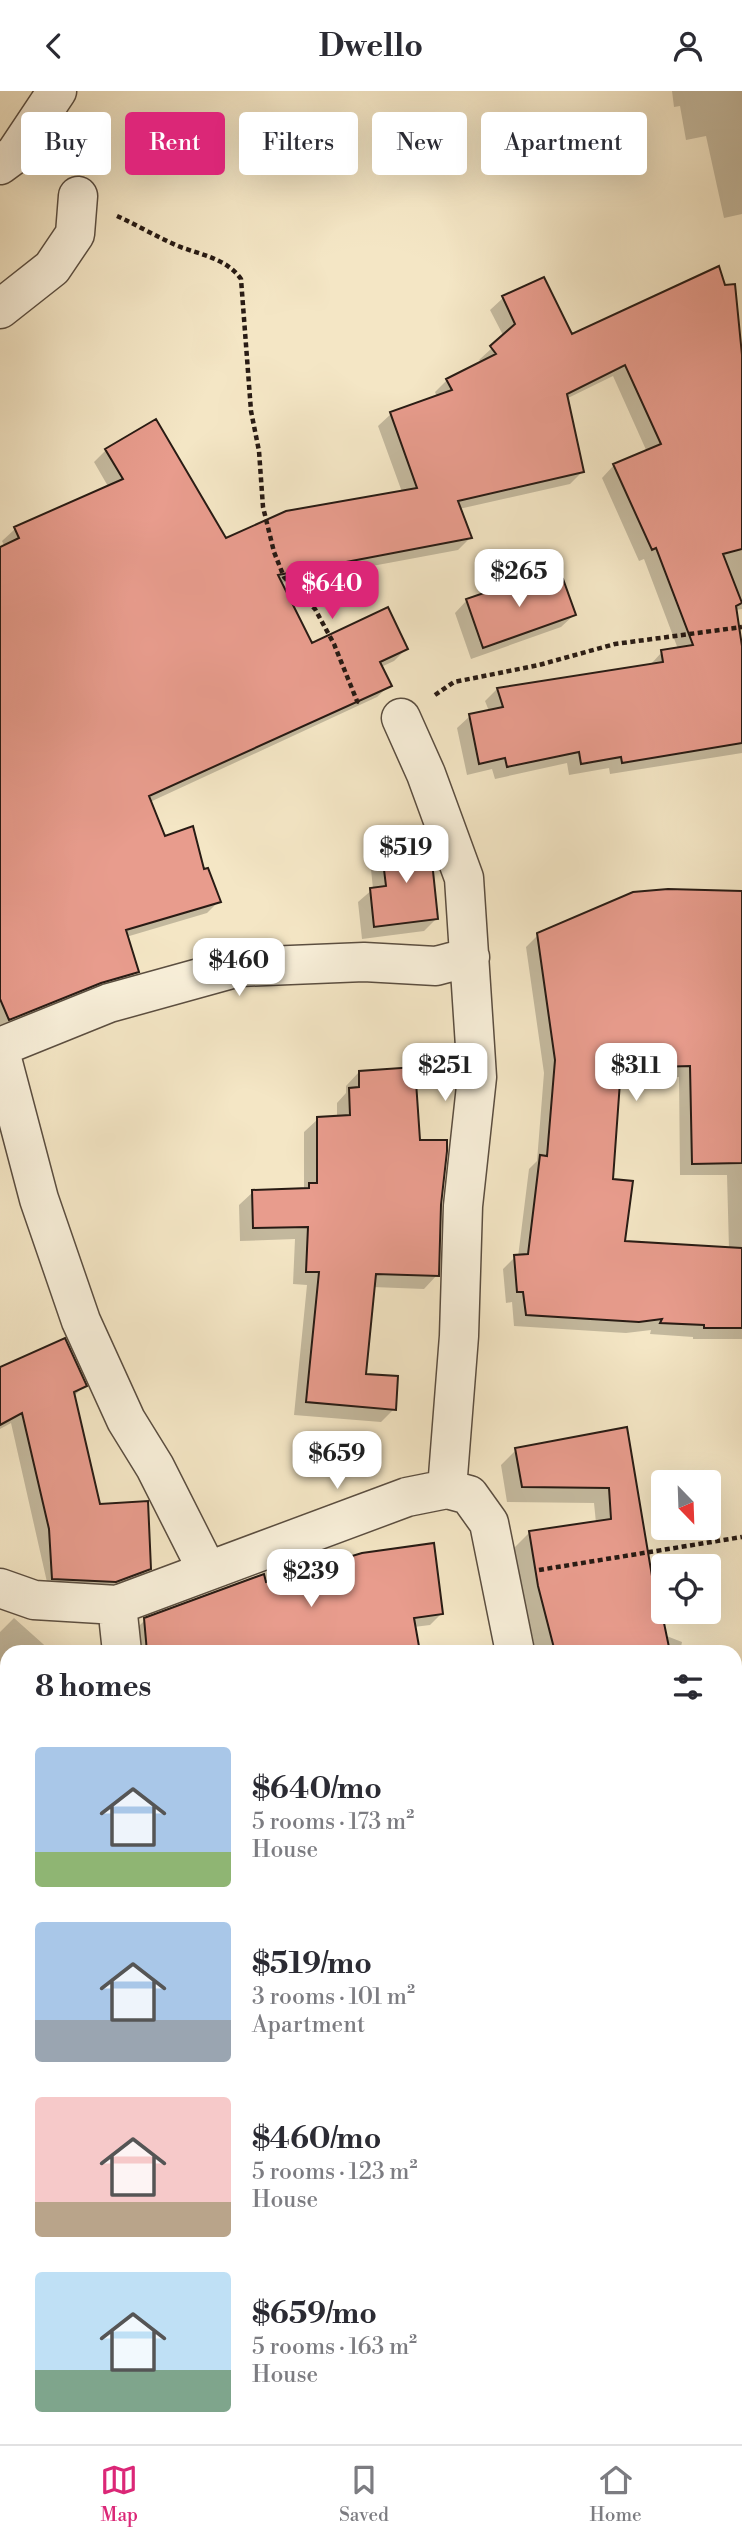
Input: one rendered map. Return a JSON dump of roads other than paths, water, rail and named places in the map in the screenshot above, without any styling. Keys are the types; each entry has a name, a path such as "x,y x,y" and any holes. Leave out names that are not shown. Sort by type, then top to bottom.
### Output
{"street":[{"path":"0,165 15,154 57,91"},
{"path":"0,309 52,268 75,234 78,196"},
{"path":"401,718 426,774 464,877 470,957 477,1077 463,1206 459,1336 447,1489"},
{"path":"207,1570 155,1467 127,1420 81,1321 39,1199 0,1049 109,1003 239,967 283,963 436,966 470,957"},
{"path":"0,1588 34,1599 117,1605 407,1497 447,1489 469,1495 489,1523 514,1645"},
{"path":"117,1605 121,1645"}]}
